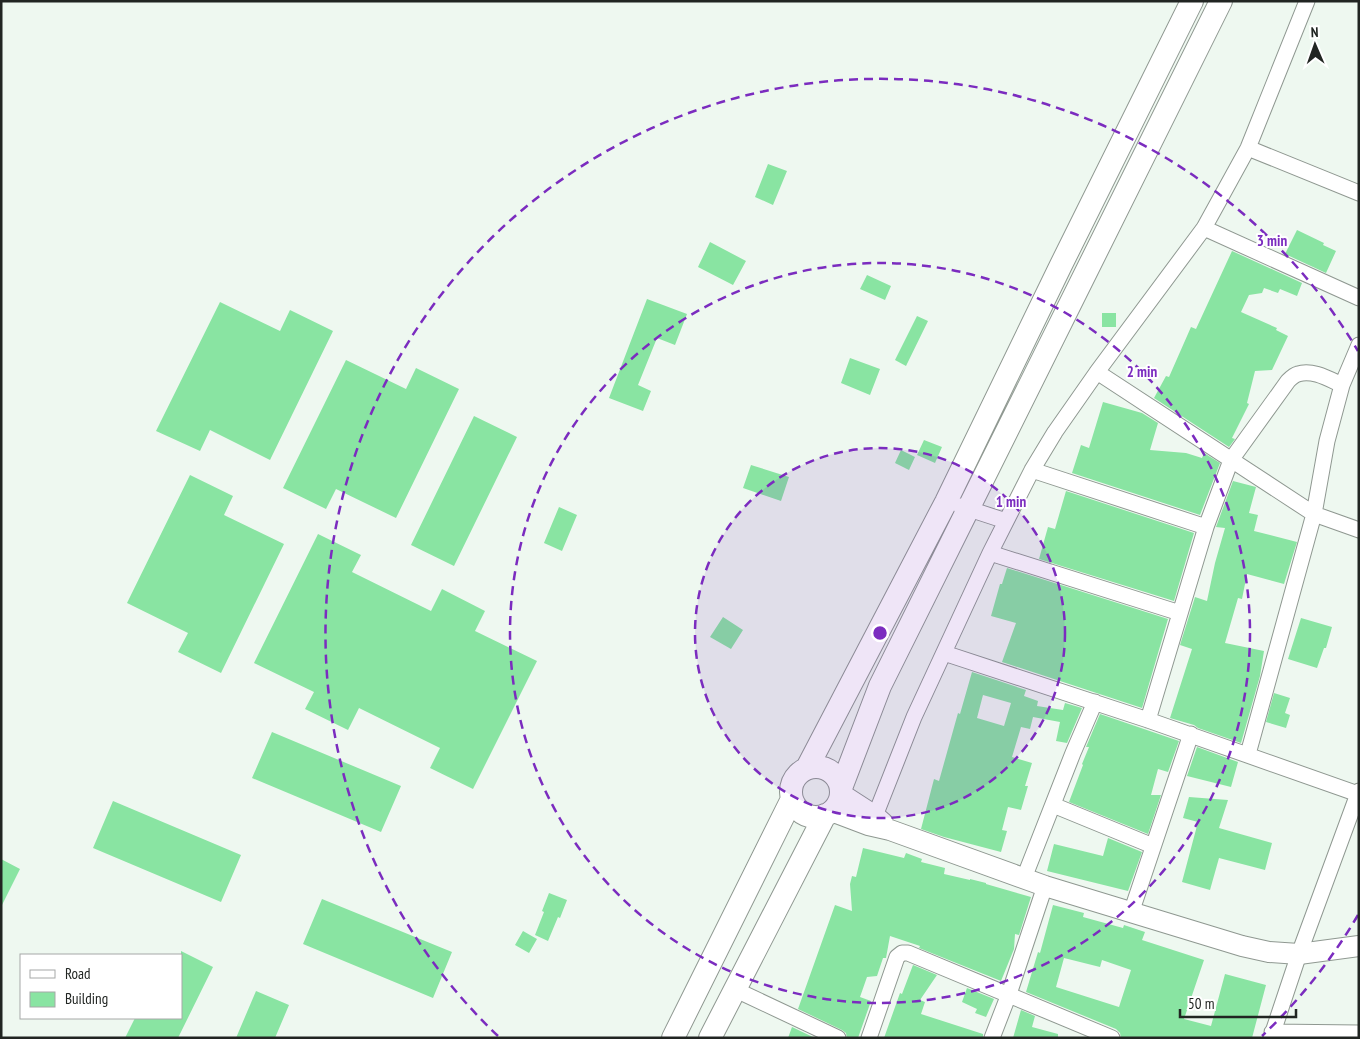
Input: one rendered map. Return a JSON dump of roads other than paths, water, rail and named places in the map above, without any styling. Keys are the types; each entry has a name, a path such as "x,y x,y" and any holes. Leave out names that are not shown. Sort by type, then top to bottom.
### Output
{"highway":[{"path":"807,768 946,502 1192,1"},
{"path":"710,1038 734,989 834,802 880,686 1221,1"},
{"path":"814,767 829,770 838,781 834,802 817,817 801,812 795,806 790,791 795,777 807,768 814,767"},
{"path":"673,1038 792,799"}],"main road":[{"path":"834,802 875,816 890,830"},
{"path":"834,802 868,825 890,830 1045,886 1242,946 1269,952 1299,954 1359,946"}],"street":[{"path":"875,816 914,717 990,553 1032,470 1055,432 1097,372 1204,228 1248,148 1307,1"},
{"path":"1248,148 1359,192"},
{"path":"1204,228 1359,298"},
{"path":"1248,754 1314,514 1327,441 1342,384 1359,345"},
{"path":"1097,372 1314,514 1359,530"},
{"path":"1148,720 1206,527 1231,460 1288,381 1297,374 1306,372 1342,384"},
{"path":"1032,470 1206,527"},
{"path":"946,502 1006,521"},
{"path":"990,553 1180,613"},
{"path":"944,653 1191,734 1358,792 1271,1035 1359,1033"},
{"path":"1024,878 1095,702"},
{"path":"1131,913 1191,734"},
{"path":"1053,805 1153,846"},
{"path":"992,1038 1009,994 1045,886"},
{"path":"869,1038 897,957 902,953 908,953 1112,1038"},
{"path":"734,989 838,1038"}]}
